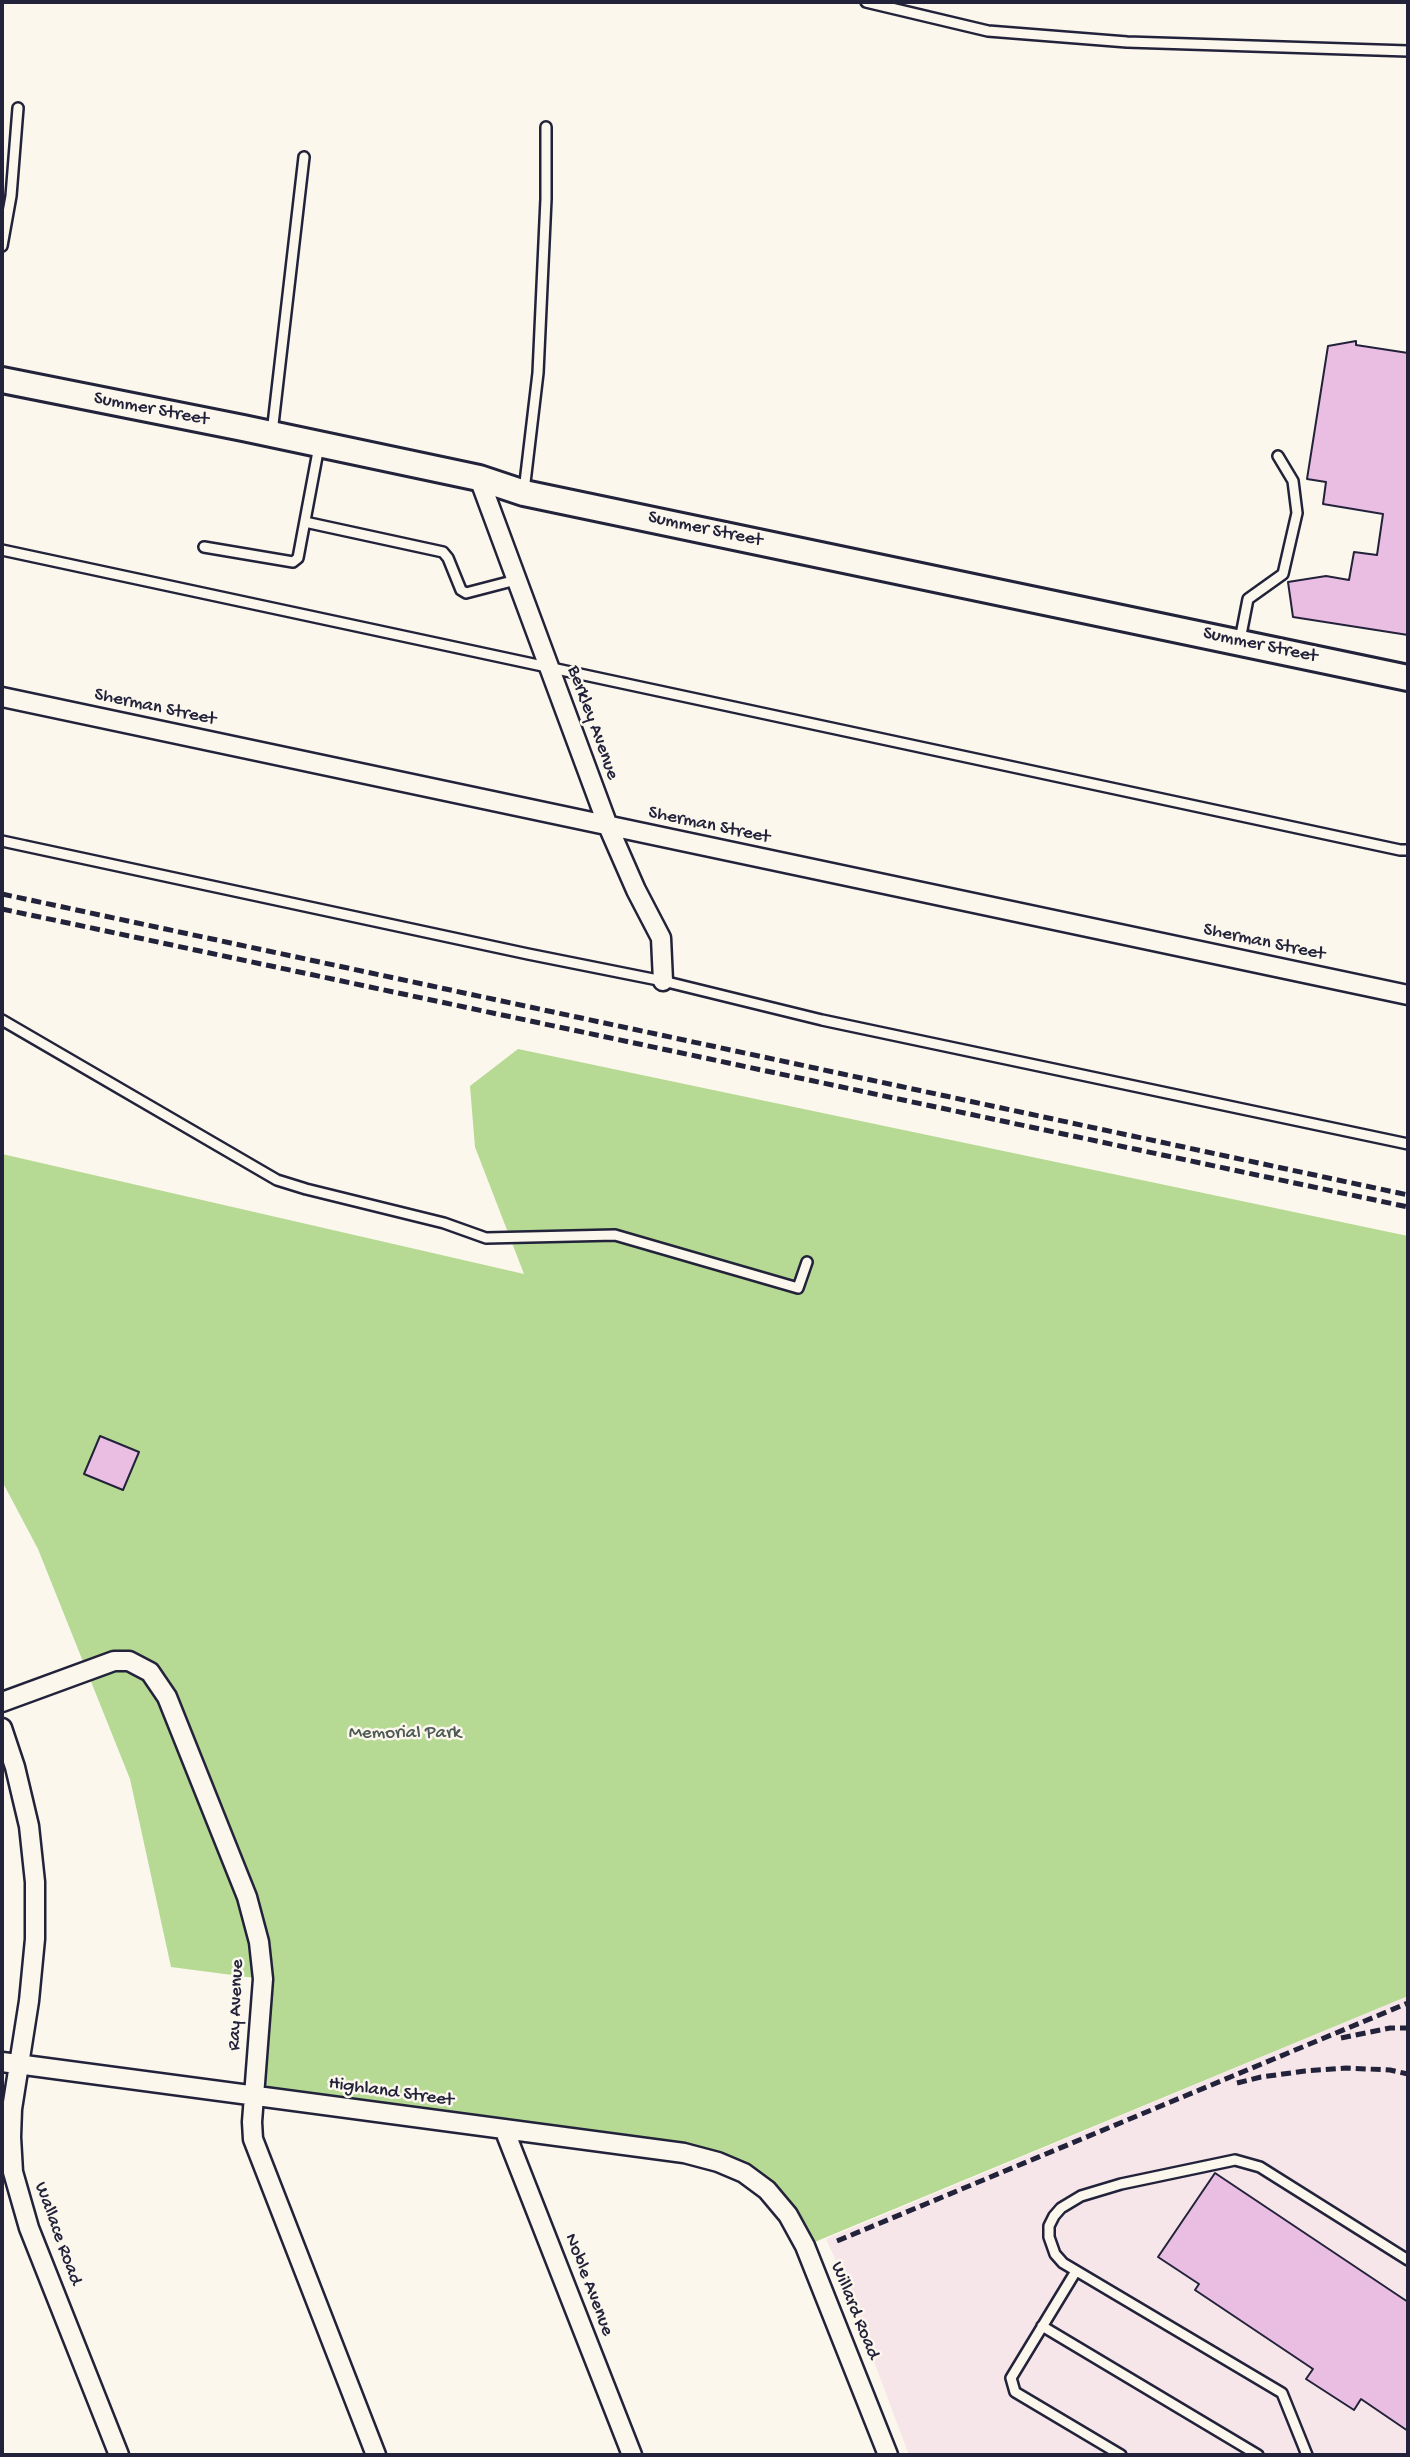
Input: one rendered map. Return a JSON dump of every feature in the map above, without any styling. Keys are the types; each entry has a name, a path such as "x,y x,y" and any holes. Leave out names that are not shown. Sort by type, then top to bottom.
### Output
{"street":[{"path":"2,368 27,386"},
{"name":"Summer Street","path":"2,380 320,444 479,478 524,493 1408,678"},
{"name":"Berkley Avenue","path":"479,478 608,826 661,938 663,981"},
{"name":"Sherman Street","path":"2,697 1408,995"},
{"name":"Ray Avenue","path":"2,1702 114,1661 129,1661 140,1665 150,1672 167,1697 247,1897 259,1942 263,1979 254,2096 253,2139 257,2154 376,2455"},
{"name":"Wallace Road","path":"2,1728 15,1767 29,1826 35,1882 35,1939 29,2001 10,2063 13,2172 20,2202 119,2455"},
{"name":"Highland Street","path":"10,2063 684,2153 719,2162 744,2173 767,2190"},
{"name":"Noble Avenue","path":"504,2129 632,2455"},
{"name":"Willard Road","path":"767,2190 788,2216 805,2246 888,2455"}],"lane":[{"path":"866,2 988,31 1128,42 1408,51"},
{"path":"2,246 11,196 18,108"},
{"path":"524,493 538,373 546,127"},
{"path":"272,434 304,157"},
{"path":"204,547 293,562 298,558 320,444"},
{"path":"1239,642 1248,599 1283,574 1297,513 1293,481 1278,456"},
{"path":"305,522 443,552 461,590 466,593 516,580"},
{"path":"2,550 1408,850"},
{"path":"2,841 663,981 822,1020 1408,1144"},
{"path":"2,1020 277,1180 296,1186 444,1223 486,1238 615,1235 798,1288 807,1262"},
{"path":"1307,2455 1282,2393 1063,2263 1055,2254 1049,2237 1049,2226 1061,2208 1081,2196 1121,2184 1235,2160 1260,2167 1408,2260"},
{"path":"1076,2271 1011,2378 1016,2392 1121,2455"},
{"path":"1042,2326 1258,2455"}],"shaded area":[{"path":"1408,1996 1408,2455 909,2455 826,2239"}],"green space":[{"name":"Memorial Park","path":"518,1049 1408,1236 1408,1996 805,2246 788,2215 718,2162 254,2096 263,1979 171,1967 130,1779 38,1549 2,1481 2,1154 524,1274 475,1147 470,1086"}],"building":[{"path":"1356,341 1356,345 1408,353 1408,635 1293,617 1288,582 1326,576 1349,580 1354,552 1377,555 1383,514 1323,504 1326,482 1307,479 1328,346"},
{"path":"100,1436 139,1452 123,1490 84,1474"},
{"path":"1215,2173 1408,2302 1408,2431 1361,2399 1354,2410 1306,2379 1313,2369 1195,2290 1199,2284 1158,2257"}],"railway":[{"path":"2,894 1408,1195"},
{"path":"2,909 1408,1207"},
{"path":"837,2241 1408,2003"},
{"path":"1341,2038 1390,2028 1408,2028"},
{"path":"1237,2083 1261,2077 1346,2068 1390,2070 1408,2074"}]}
